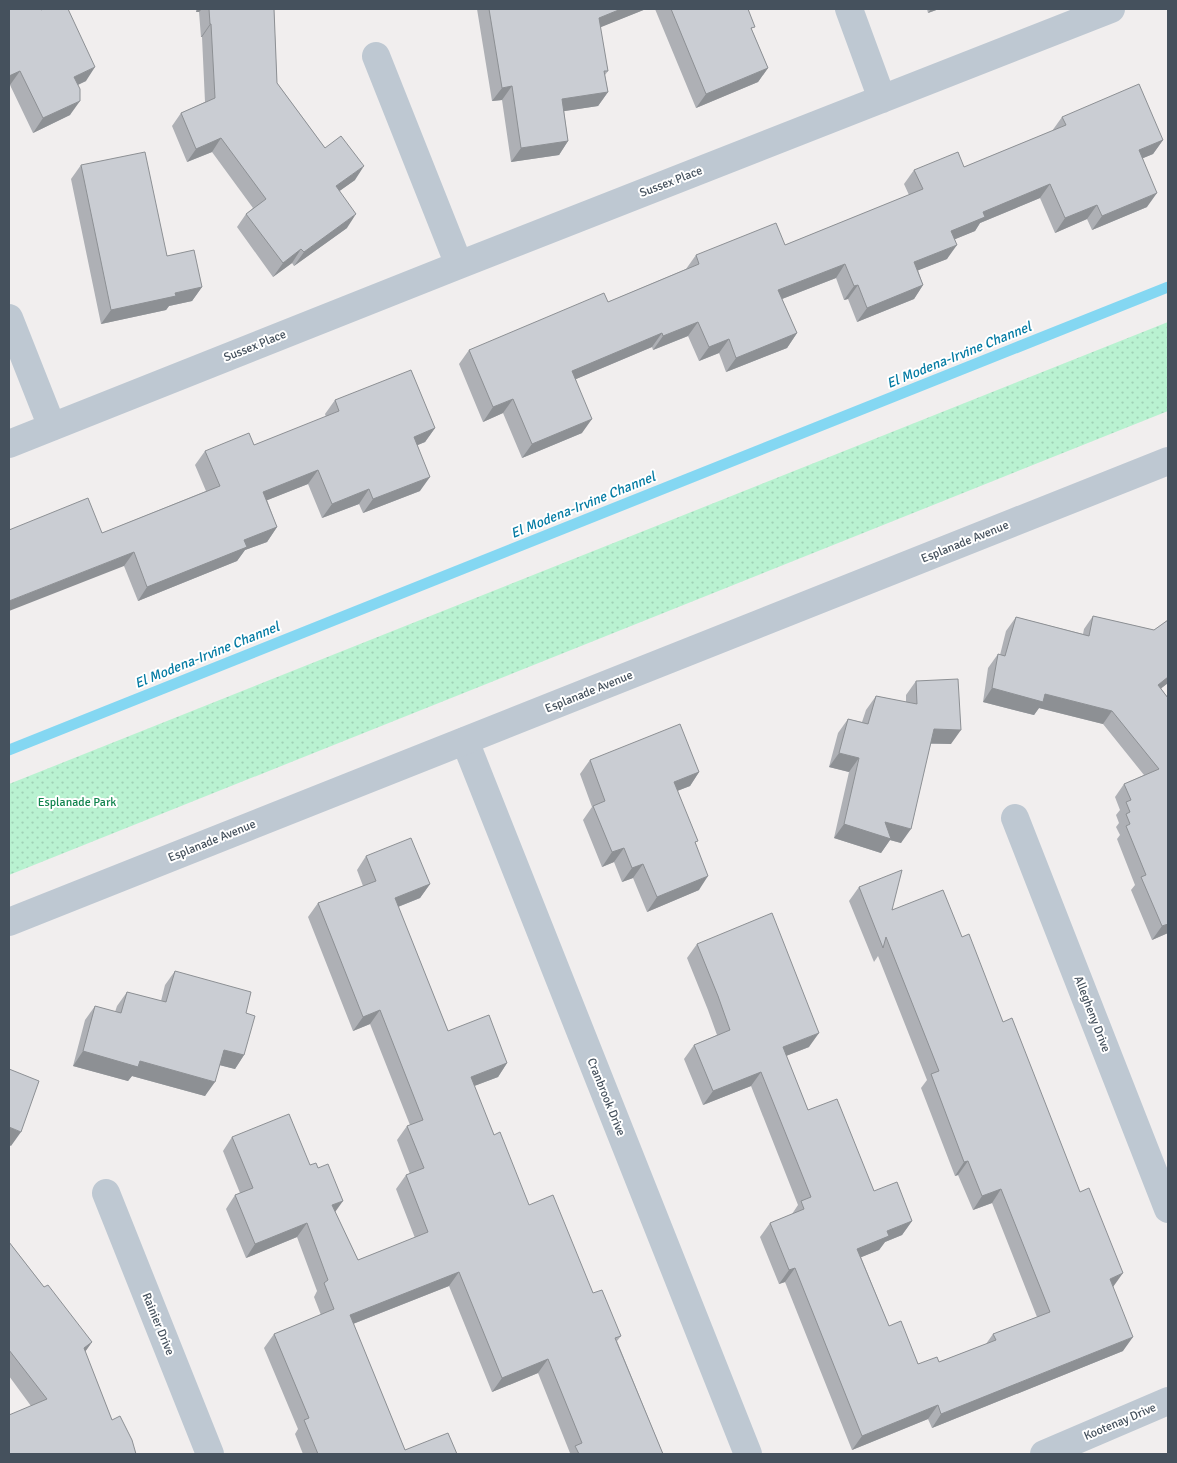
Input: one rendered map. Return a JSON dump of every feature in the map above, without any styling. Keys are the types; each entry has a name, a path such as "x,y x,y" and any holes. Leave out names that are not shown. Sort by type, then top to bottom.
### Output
{"street":[{"path":"849,9 882,99"},
{"name":"Sussex Place","path":"9,444 1111,9"},
{"path":"376,56 459,265"},
{"path":"9,318 52,427"},
{"name":"Esplanade Avenue","path":"9,922 1168,461"},
{"name":"Cranbrook Drive","path":"465,741 748,1454"},
{"name":"Allegheny Drive","path":"1015,818 1168,1209"},
{"name":"Rainier Drive","path":"106,1193 210,1454"},
{"name":"Kootenay Drive","path":"1044,1454 1168,1401"}],"green space":[{"name":"Esplanade Park","path":"1168,322 1168,411 9,875 9,784"}],"building":[{"path":"9,9 68,9 95,67 74,77 80,89 80,101 43,118 20,71 9,76"},
{"path":"209,9 274,9 277,83 325,148 341,136 364,166 336,186 356,214 304,252 301,249 283,263 246,214 266,199 221,138 196,149 181,113 215,98"},
{"path":"489,9 621,9 599,18 608,71 604,71 608,92 562,99 568,141 521,148 512,86 502,88"},
{"path":"671,9 748,9 755,27 751,28 768,68 706,94"},
{"path":"1139,84 1163,140 1139,150 1157,193 1102,216 1097,205 1065,218 1050,184 983,212 985,217 951,231 957,245 914,262 923,285 867,308 858,285 854,286 845,264 778,290 797,333 736,358 729,339 709,347 698,322 663,336 662,333 572,371 592,419 532,444 513,399 493,407 469,350 604,293 608,302 699,264 696,255 776,223 785,245 923,189 914,170 958,152 964,167 1066,125 1062,117"},
{"path":"145,152 167,256 194,250 202,287 175,293 176,296 111,310 81,165"},
{"path":"411,370 435,428 414,437 430,477 373,499 369,489 332,504 318,470 263,492 277,527 244,540 247,547 147,587 134,552 9,601 9,530 88,498 102,533 220,486 205,451 249,433 254,445 339,411 335,400"},
{"path":"1093,616 1154,630 1168,620 1168,677 1158,685 1168,698 1168,924 1162,926 1141,877 1146,875 1126,826 1130,824 1126,814 1130,812 1126,802 1131,800 1124,784 1159,769 1112,711 1045,694 1043,702 992,688 998,654 1005,656 1016,617 1089,636"},
{"path":"958,679 961,730 934,729 911,829 885,822 891,839 844,824 859,758 839,753 848,719 868,724 876,696 917,704 916,681"},
{"path":"680,724 699,772 674,782 698,841 695,842 708,876 657,897 643,864 632,868 624,848 612,852 593,806 605,801 590,760"},
{"path":"411,838 430,884 395,898 448,1031 489,1015 507,1063 471,1077 494,1135 500,1132 529,1205 553,1195 593,1293 602,1290 621,1336 615,1338 663,1454 579,1454 575,1446 582,1443 548,1359 502,1378 459,1272 350,1315 405,1450 448,1433 457,1454 318,1454 304,1420 309,1418 274,1334 334,1309 324,1283 328,1280 307,1223 255,1244 235,1195 253,1188 232,1137 289,1114 310,1165 316,1163 318,1168 328,1164 343,1201 332,1205 358,1260 428,1232 406,1175 424,1168 407,1126 423,1120 380,1010 363,1017 318,903 376,881 366,856"},
{"path":"902,870 892,910 943,890 962,937 969,934 1003,1022 1012,1018 1080,1192 1089,1188 1123,1273 1110,1279 1133,1337 941,1414 938,1405 862,1436 795,1268 789,1270 770,1223 804,1209 801,1201 811,1197 761,1072 713,1091 694,1045 730,1030 697,944 772,913 819,1033 783,1047 808,1110 837,1099 874,1191 897,1182 912,1221 887,1231 889,1236 857,1249 889,1326 901,1321 918,1364 937,1357 939,1362 996,1340 993,1334 1050,1312 1001,1189 982,1196 968,1161 964,1162 931,1074 939,1071 886,937 883,948 859,887"},
{"path":"175,971 251,992 246,1013 255,1016 244,1055 224,1050 215,1082 140,1061 138,1067 83,1051 95,1006 121,1013 127,992 166,1002"},
{"path":"9,1069 39,1081 21,1132 9,1127"},
{"path":"9,1242 44,1287 48,1285 92,1342 84,1348 112,1420 120,1416 132,1440 136,1454 9,1454 9,1415 47,1399 9,1350"}],"waterway":[{"name":"El Modena-Irvine Channel","path":"9,750 1168,287"}]}
